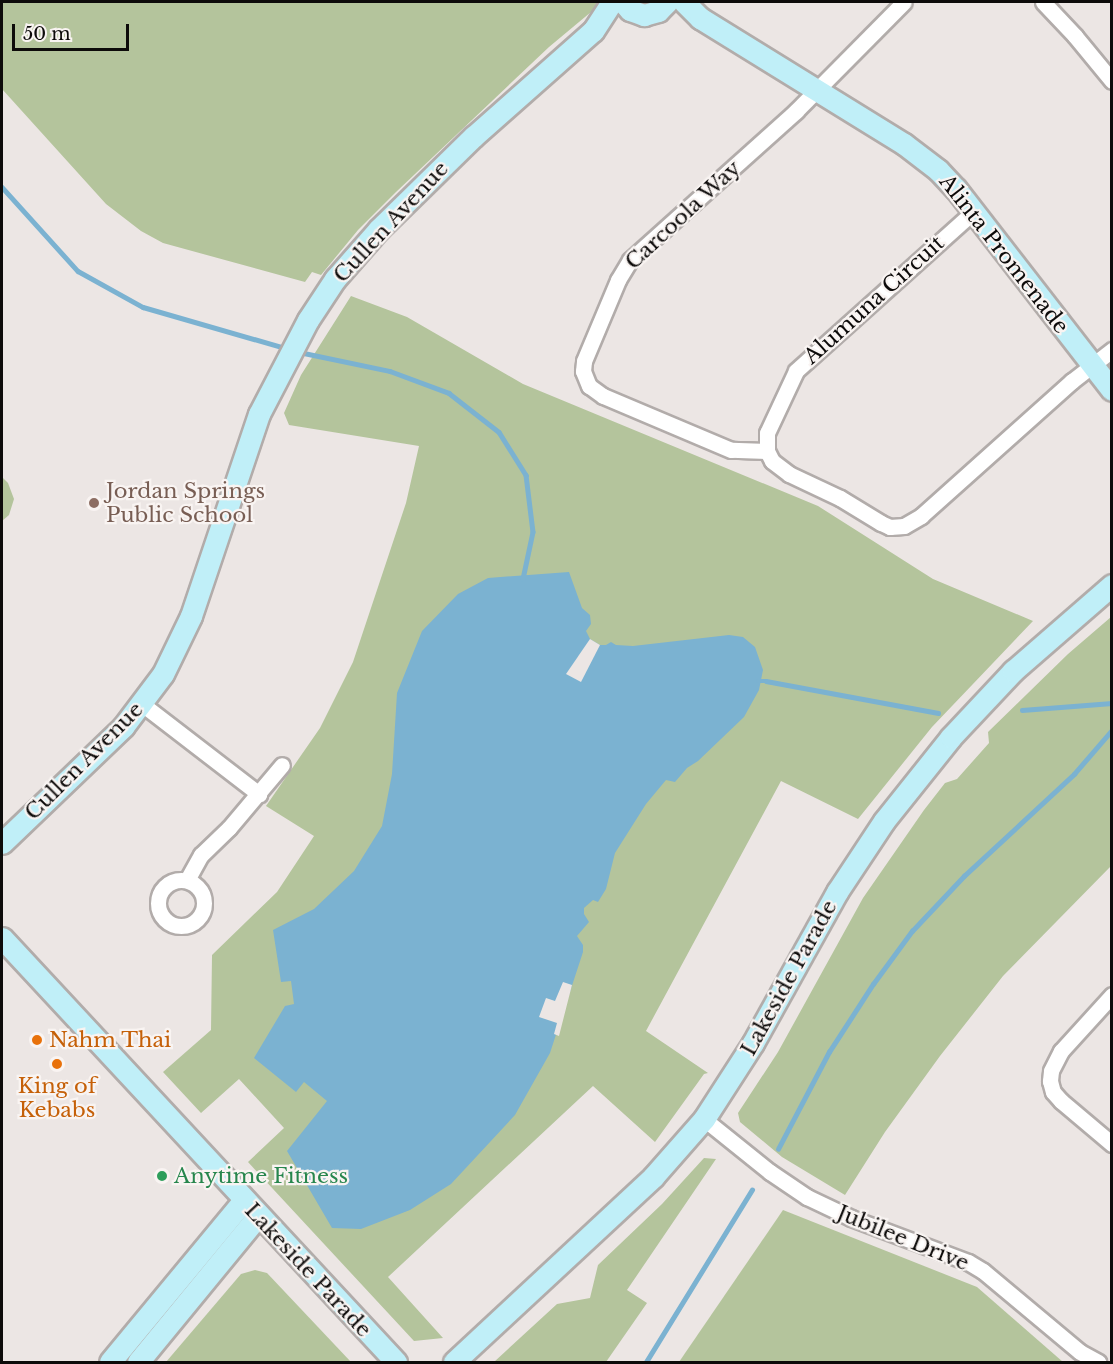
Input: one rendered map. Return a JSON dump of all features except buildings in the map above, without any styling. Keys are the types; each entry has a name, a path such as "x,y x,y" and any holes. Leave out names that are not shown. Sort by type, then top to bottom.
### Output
{"street":[{"name":"Cullen Avenue","path":"2,843 97,754 142,704 163,674 191,616 250,435 278,373 308,320 353,258 405,202 522,91 593,31 612,2"},
{"path":"623,2 630,10 654,10"},
{"name":"Alinta Promenade","path":"684,2 700,18 924,159 956,189 1112,390"},
{"name":"Carcoola Way","path":"766,451 731,450 603,396 589,386 584,371 584,361 618,280 630,260 784,123 904,2"},
{"path":"1043,2 1112,81"},
{"name":"Cullen Avenue","path":"593,31 654,10"},
{"name":"Alinta Promenade","path":"654,10 700,18"},
{"name":"Alumuna Circuit","path":"766,451 767,433 775,413 790,380 804,362 973,212"},
{"path":"766,451 772,461 789,474 840,498 881,523 890,527 904,526 921,516 1112,350"},
{"name":"Lakeside Parade","path":"454,1362 653,1177 704,1119 753,1043 837,892 884,821 951,737 1013,671 1112,585"},
{"path":"142,704 259,794"},
{"path":"187,880 201,855 259,794 282,765"},
{"name":"Lakeside Parade","path":"2,938 396,1362"},
{"path":"1112,995 1061,1051 1051,1071 1050,1081 1061,1101 1112,1144"},
{"name":"Jubilee Drive","path":"704,1119 779,1179 807,1197 851,1218 968,1262 983,1271 1080,1352 1098,1362"},
{"path":"110,1362 251,1208"},
{"path":"138,1362 251,1208"}],"green space":[{"path":"2,2 603,2 549,47 396,192 358,230 321,275 312,272 305,282 163,243 141,231 106,204 2,89"},
{"path":"351,296 407,317 523,384 818,506 933,579 1033,621 932,727 858,819 781,781 646,1031 708,1073 704,1074 655,1142 593,1086 388,1277 443,1338 414,1341 248,1162 284,1128 239,1079 201,1113 163,1072 211,1030 212,955 277,892 314,836 266,806 320,728 353,662 406,503 419,446 289,425 284,413 301,375"},
{"path":"2,477 8,483 14,499 9,515 2,521"},
{"path":"1111,617 1111,866 1003,976 940,1056 885,1132 845,1195 782,1157 740,1122 738,1113 778,1052 863,898 924,810 945,783 957,779 989,743 988,732 1068,654"},
{"path":"704,1158 716,1159 627,1290 647,1303 606,1362 494,1362 557,1304 590,1298 598,1265 662,1204"},
{"path":"783,1210 977,1287 1063,1362 679,1362"},
{"path":"255,1270 267,1273 351,1362 166,1362 241,1274"}],"water":[{"path":"569,572 582,608 590,615 591,624 586,631 590,639 600,645 611,642 616,645 633,646 729,635 743,637 755,647 763,670 759,690 744,717 698,761 687,768 675,782 666,780 646,804 615,853 606,889 598,902 593,900 584,908 584,914 589,922 577,936 583,945 583,952 550,1053 515,1115 451,1184 410,1210 361,1229 332,1228 287,1151 327,1101 304,1082 296,1092 254,1058 285,1006 294,1004 291,981 281,982 273,930 314,909 354,871 382,826 392,774 397,693 422,631 458,594 488,578"}],"pier":[{"path":"590,639 600,645 581,682 566,674"},
{"path":"563,982 572,985 559,1036 554,1034 557,1023 539,1017 546,998 555,1001"}],"waterway":[{"path":"2,187 78,271 143,307 285,348"},
{"path":"299,352 390,371 449,393 499,432 526,475 533,532 523,579"},
{"path":"758,681 938,713"},
{"path":"1022,710 1112,703"},
{"path":"778,1149 829,1052 873,984 912,931 964,876 1074,774 1112,730"},
{"path":"646,1362 752,1190"}],"place":[{"name":"Jordan Springs Public School","path":"94,503"},
{"name":"Nahm Thai","path":"37,1040"},
{"name":"King of Kebabs","path":"57,1064"},
{"name":"Anytime Fitness","path":"162,1176"}]}
